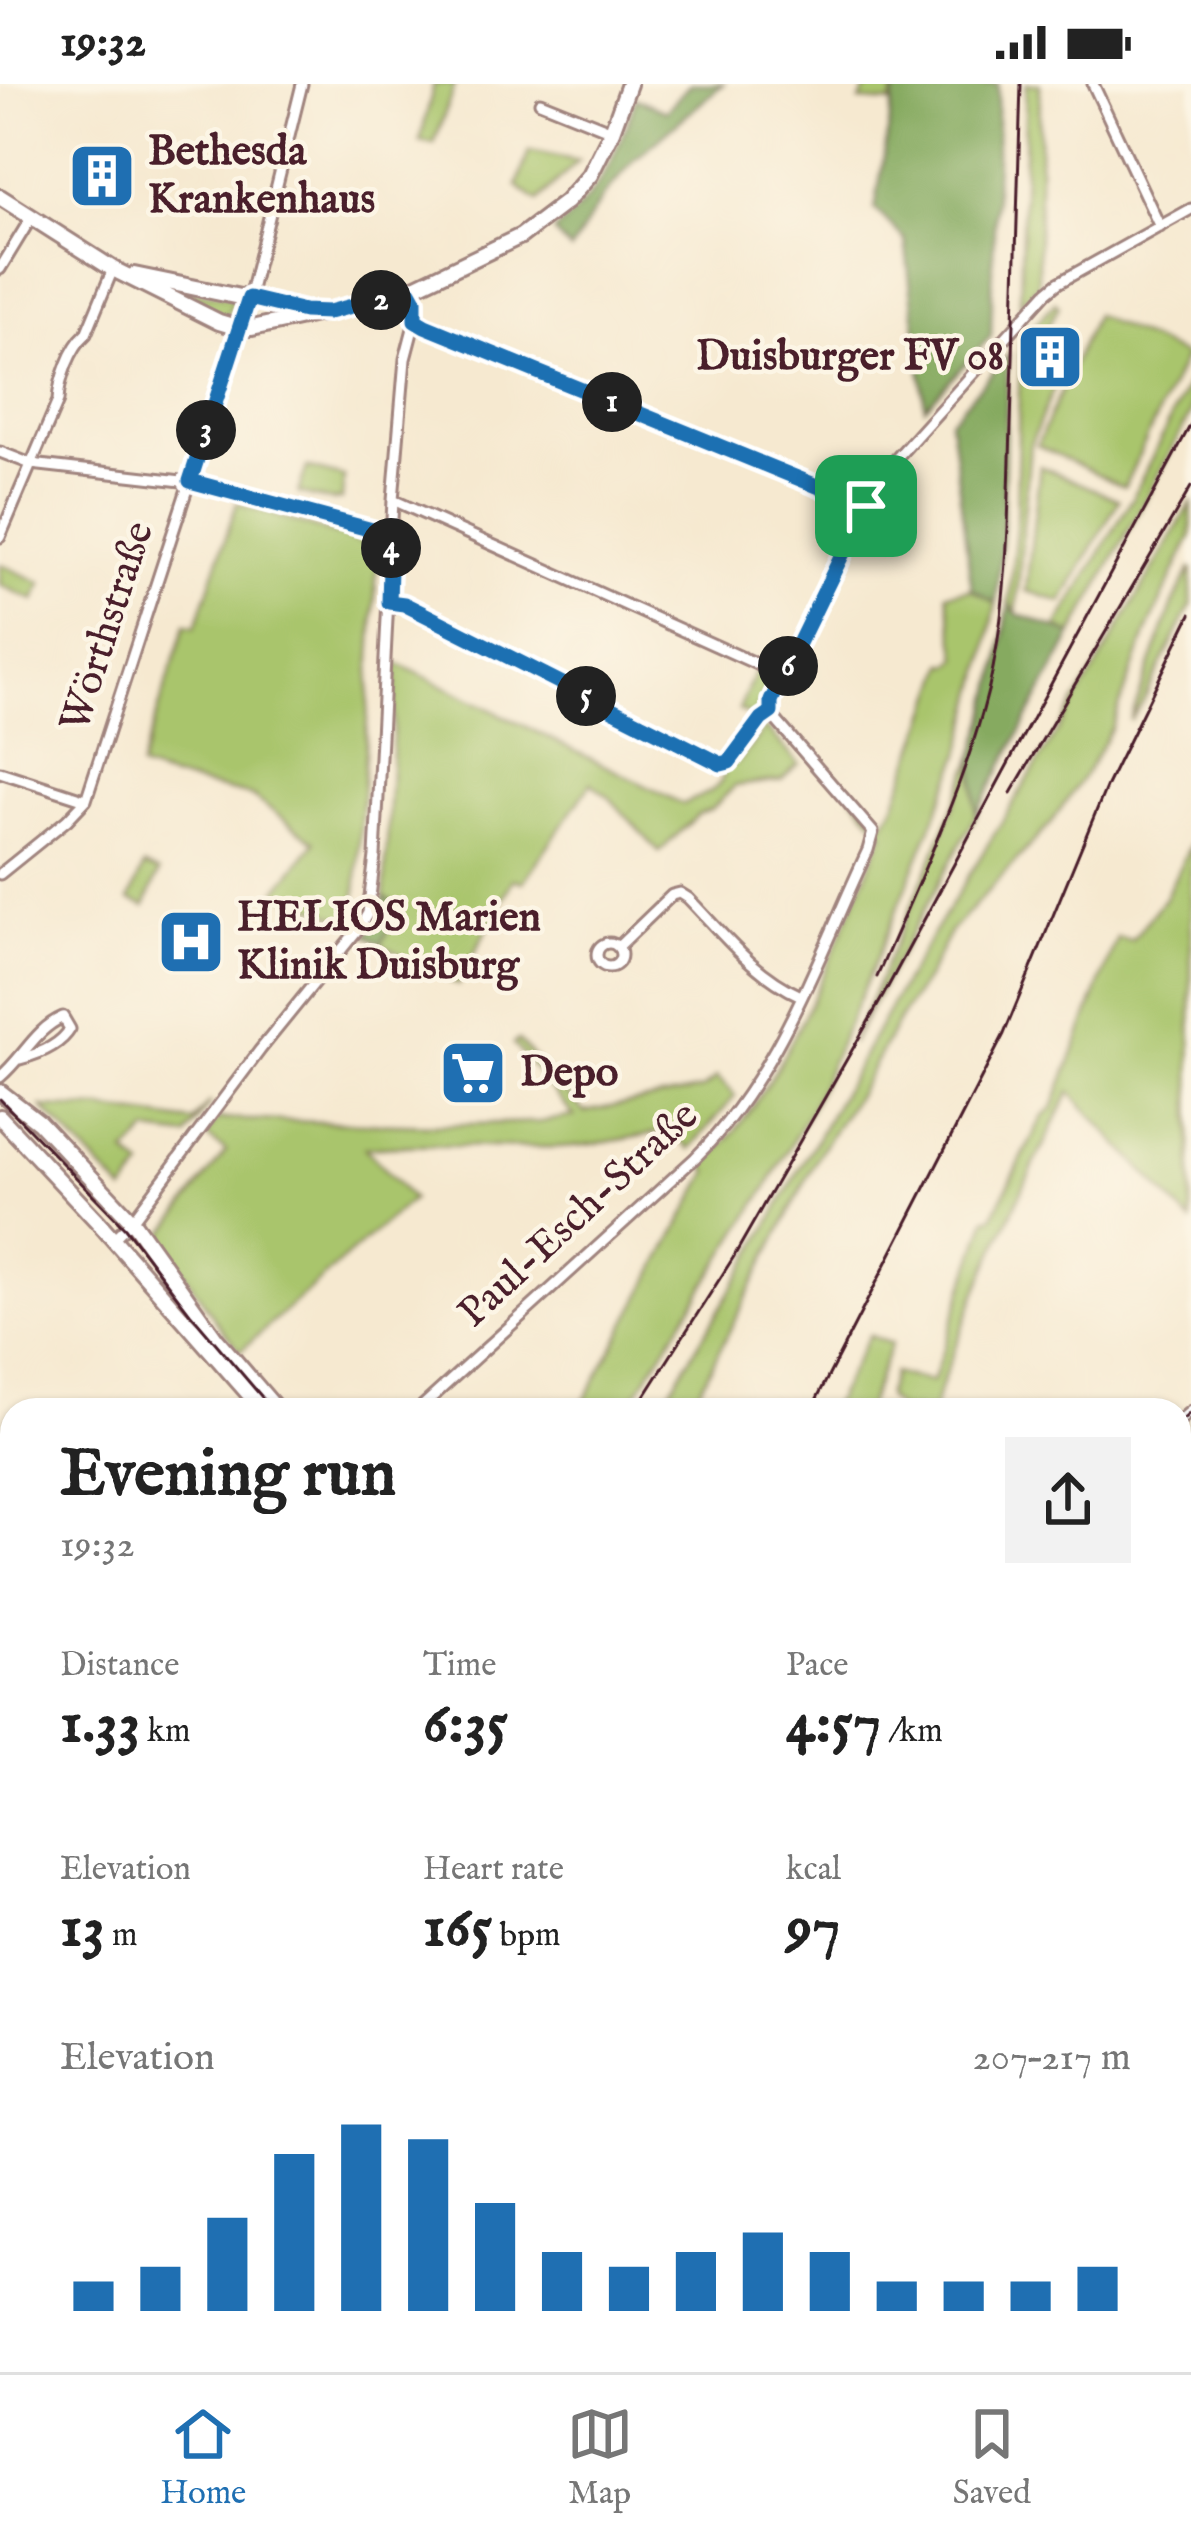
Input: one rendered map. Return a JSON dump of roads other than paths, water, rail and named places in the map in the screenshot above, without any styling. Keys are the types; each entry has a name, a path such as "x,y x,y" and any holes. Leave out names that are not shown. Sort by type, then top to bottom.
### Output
{"street":[{"name":"Wörthstraße","path":"0,874 86,800 249,298 302,84"},
{"path":"0,197 115,271 220,322 252,328 410,291 542,223 590,175 629,84"},
{"path":"1093,84 1160,227"},
{"path":"541,102 612,131"},
{"path":"389,602 404,604 721,764 729,762 771,712 771,701 884,472 1046,293 1191,209"},
{"path":"0,269 32,218"},
{"path":"115,271 304,311 329,312"},
{"path":"0,537 58,400 58,388 115,271"},
{"path":"113,1239 368,913 374,874 393,500 405,359 415,320 410,291"},
{"path":"415,320 866,506"},
{"path":"0,452 31,464 190,481 391,535"},
{"path":"393,500 783,676"},
{"name":"Paul-Esch-Straße","path":"431,1398 707,1146 769,1061 873,832 771,712"},
{"path":"0,772 86,800"},
{"path":"618,947 672,895 680,893 760,973 801,996"},
{"path":"0,1077 49,1023 63,1017 68,1022 67,1036 20,1060"},
{"path":"0,1092 39,1122 132,1220 216,1339 268,1398"},
{"path":"0,1117 252,1398"}],"tram line":[{"path":"0,1099 125,1228 263,1398"}],"railway":[{"path":"877,977 961,778 998,642 1008,527 1021,84"},
{"path":"644,1398 733,1258 883,996 1191,424"},
{"path":"1011,793 1191,487"},
{"path":"817,1398 1004,1034 1107,785 1191,614"}],"place":[{"name":"Bethesda Krankenhaus","path":"102,176"},
{"name":"Duisburger FV 08","path":"1050,357"},
{"name":"HELIOS Marien Klinik Duisburg","path":"191,942"},
{"name":"Depo","path":"473,1073"}]}
